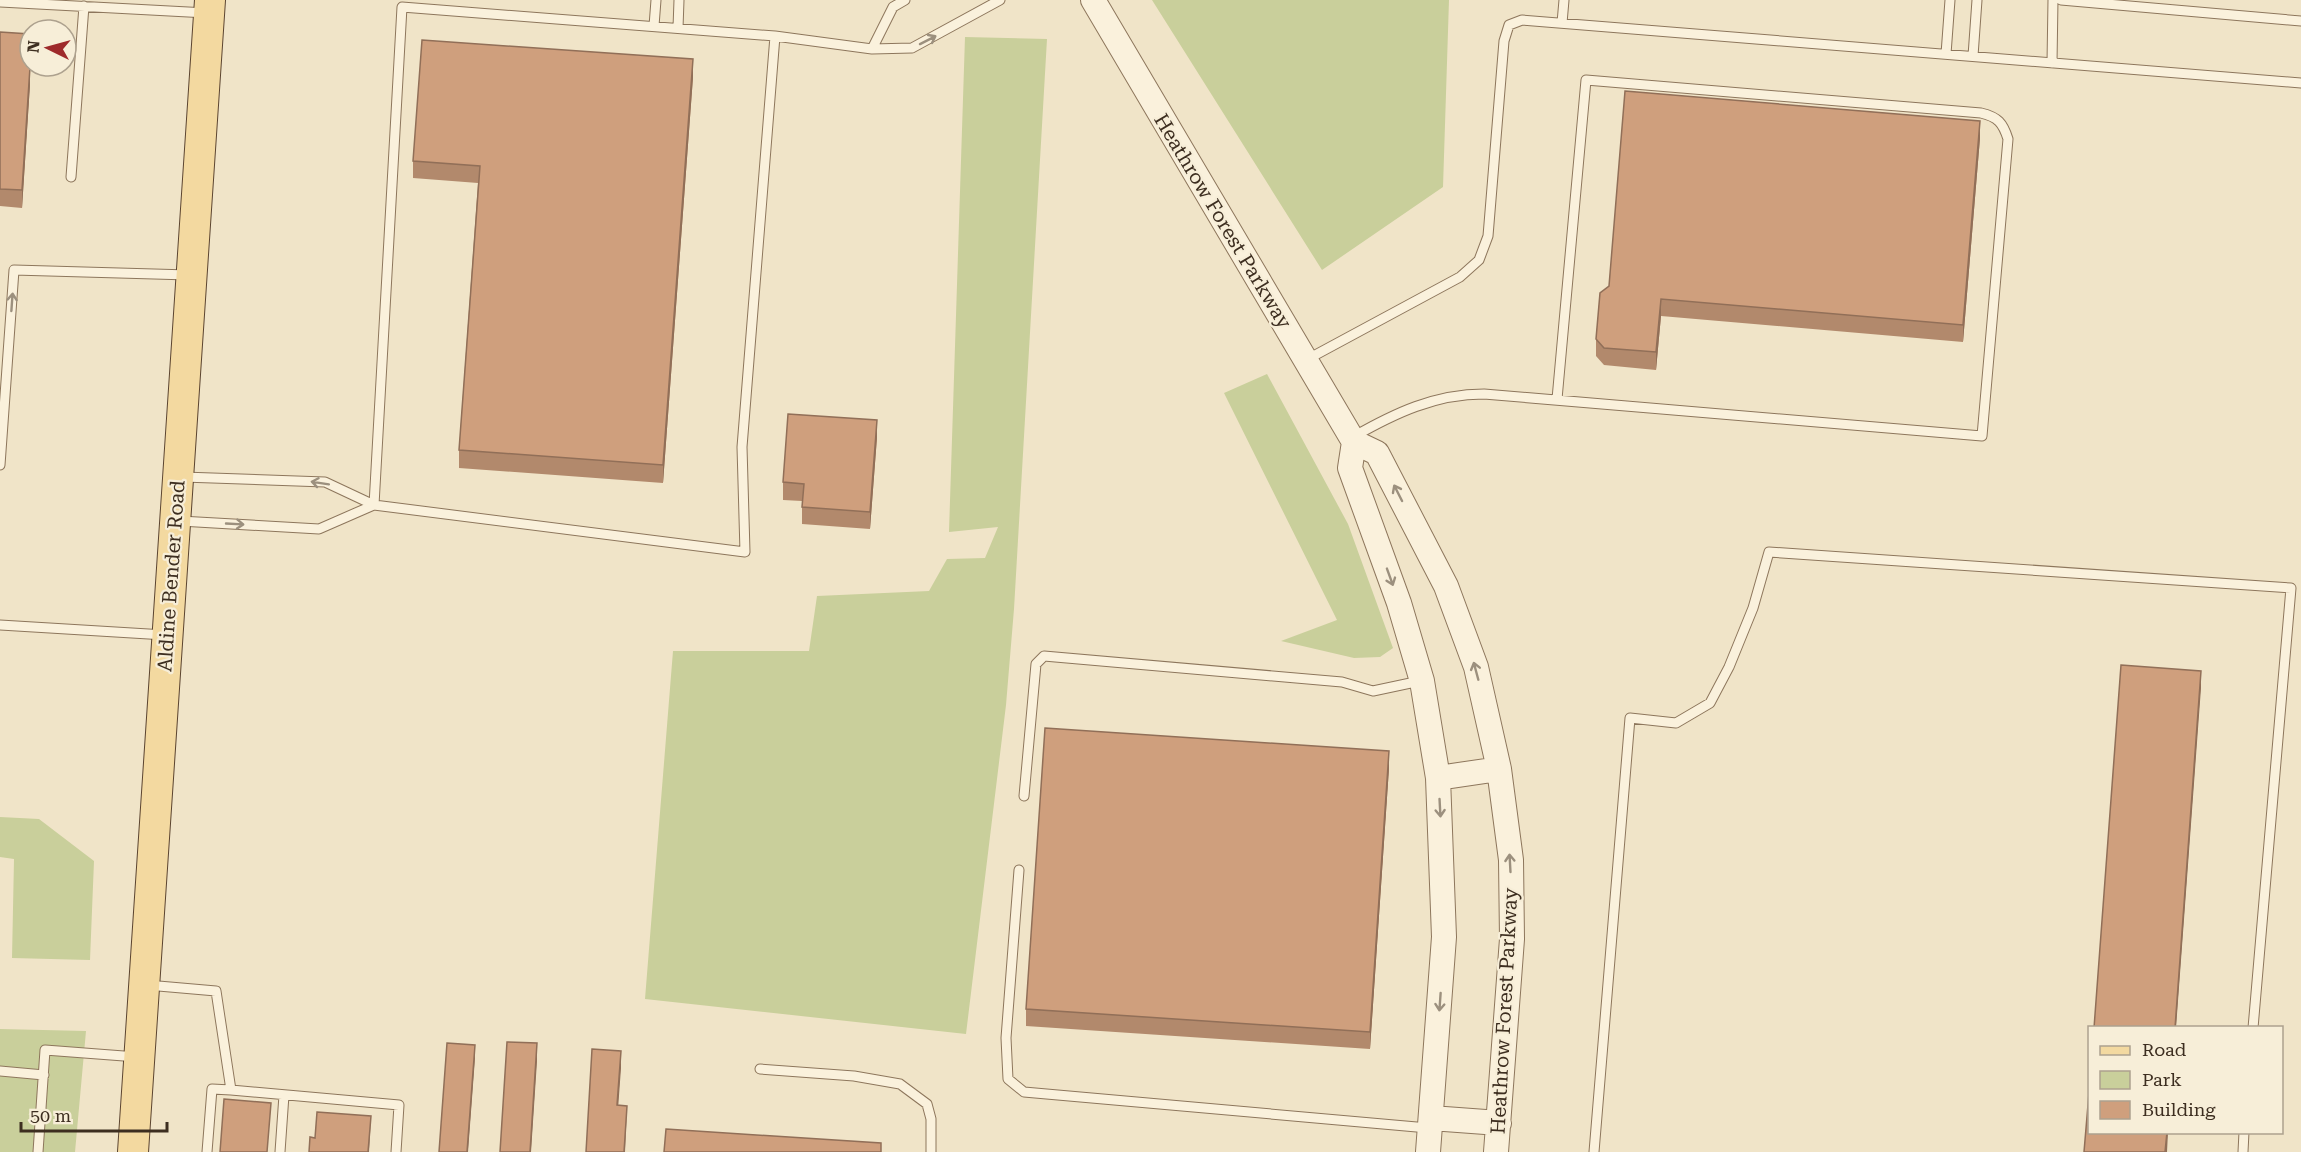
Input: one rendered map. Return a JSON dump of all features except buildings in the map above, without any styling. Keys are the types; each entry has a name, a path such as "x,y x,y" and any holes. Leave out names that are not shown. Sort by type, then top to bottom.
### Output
{"main road":[{"name":"Aldine Bender Road","path":"133,1152 209,7"}],"street":[{"name":"Heathrow Forest Parkway","path":"1093,0 1353,439 1377,453 1446,586 1476,668 1499,769 1511,860 1512,939 1496,1152"},
{"path":"1353,439 1350,468 1399,603 1422,681 1438,778 1444,937 1428,1152"},
{"path":"1438,778 1499,769"},
{"path":"1431,1123 1499,1123"}],"lane":[{"path":"654,26 656,0"},
{"path":"678,28 680,0"},
{"path":"872,49 893,8 904,0"},
{"path":"374,505 402,3 775,36 872,49 912,48 1000,0"},
{"path":"1562,23 1564,0"},
{"path":"1946,54 1950,0"},
{"path":"1973,56 1977,0"},
{"path":"2052,63 2055,21 2053,0"},
{"path":"2061,0 2301,21"},
{"path":"0,2 84,6 209,7"},
{"path":"71,177 84,6"},
{"path":"1305,361 1460,277 1479,260 1488,236 1504,42 1509,25 1522,20 2301,83"},
{"path":"178,476 325,482 374,505 745,552 742,447 775,36"},
{"path":"1353,439 1409,408 1446,397 1484,394 1982,436 2008,139 2004,126 1995,117 1981,112 1586,80 1557,399"},
{"path":"0,465 14,270 191,275"},
{"path":"176,521 319,528 374,505"},
{"path":"1594,1152 1630,718 1676,723 1710,703 1729,666 1753,608 1769,552 2291,588 2253,1026"},
{"path":"0,625 167,635"},
{"path":"1024,796 1036,664 1044,656 1342,682 1373,691 1422,681"},
{"path":"1019,870 1006,1038 1008,1079 1024,1092 1431,1123"},
{"path":"144,985 216,991 231,1090"},
{"path":"38,1152 45,1050 139,1058"},
{"path":"760,1069 854,1076 900,1084 927,1104 931,1119 931,1152"},
{"path":"0,1071 44,1074"},
{"path":"207,1152 212,1089 399,1105 396,1152"},
{"path":"280,1152 284,1095"},
{"path":"2242,1152 2244,1134"}],"green space":[{"path":"1152,0 1449,0 1443,187 1322,270"},
{"path":"965,37 1047,39 1014,609 1006,705 966,1034 645,999 673,651 809,651 817,596 929,591 947,559 985,558 998,527 949,532"},
{"path":"1267,374 1348,524 1393,648 1380,657 1354,658 1281,641 1337,620 1224,393"},
{"path":"0,817 39,819 94,861 90,960 12,958 14,859 0,857"},
{"path":"0,1029 86,1031 75,1152 0,1152"}]}
